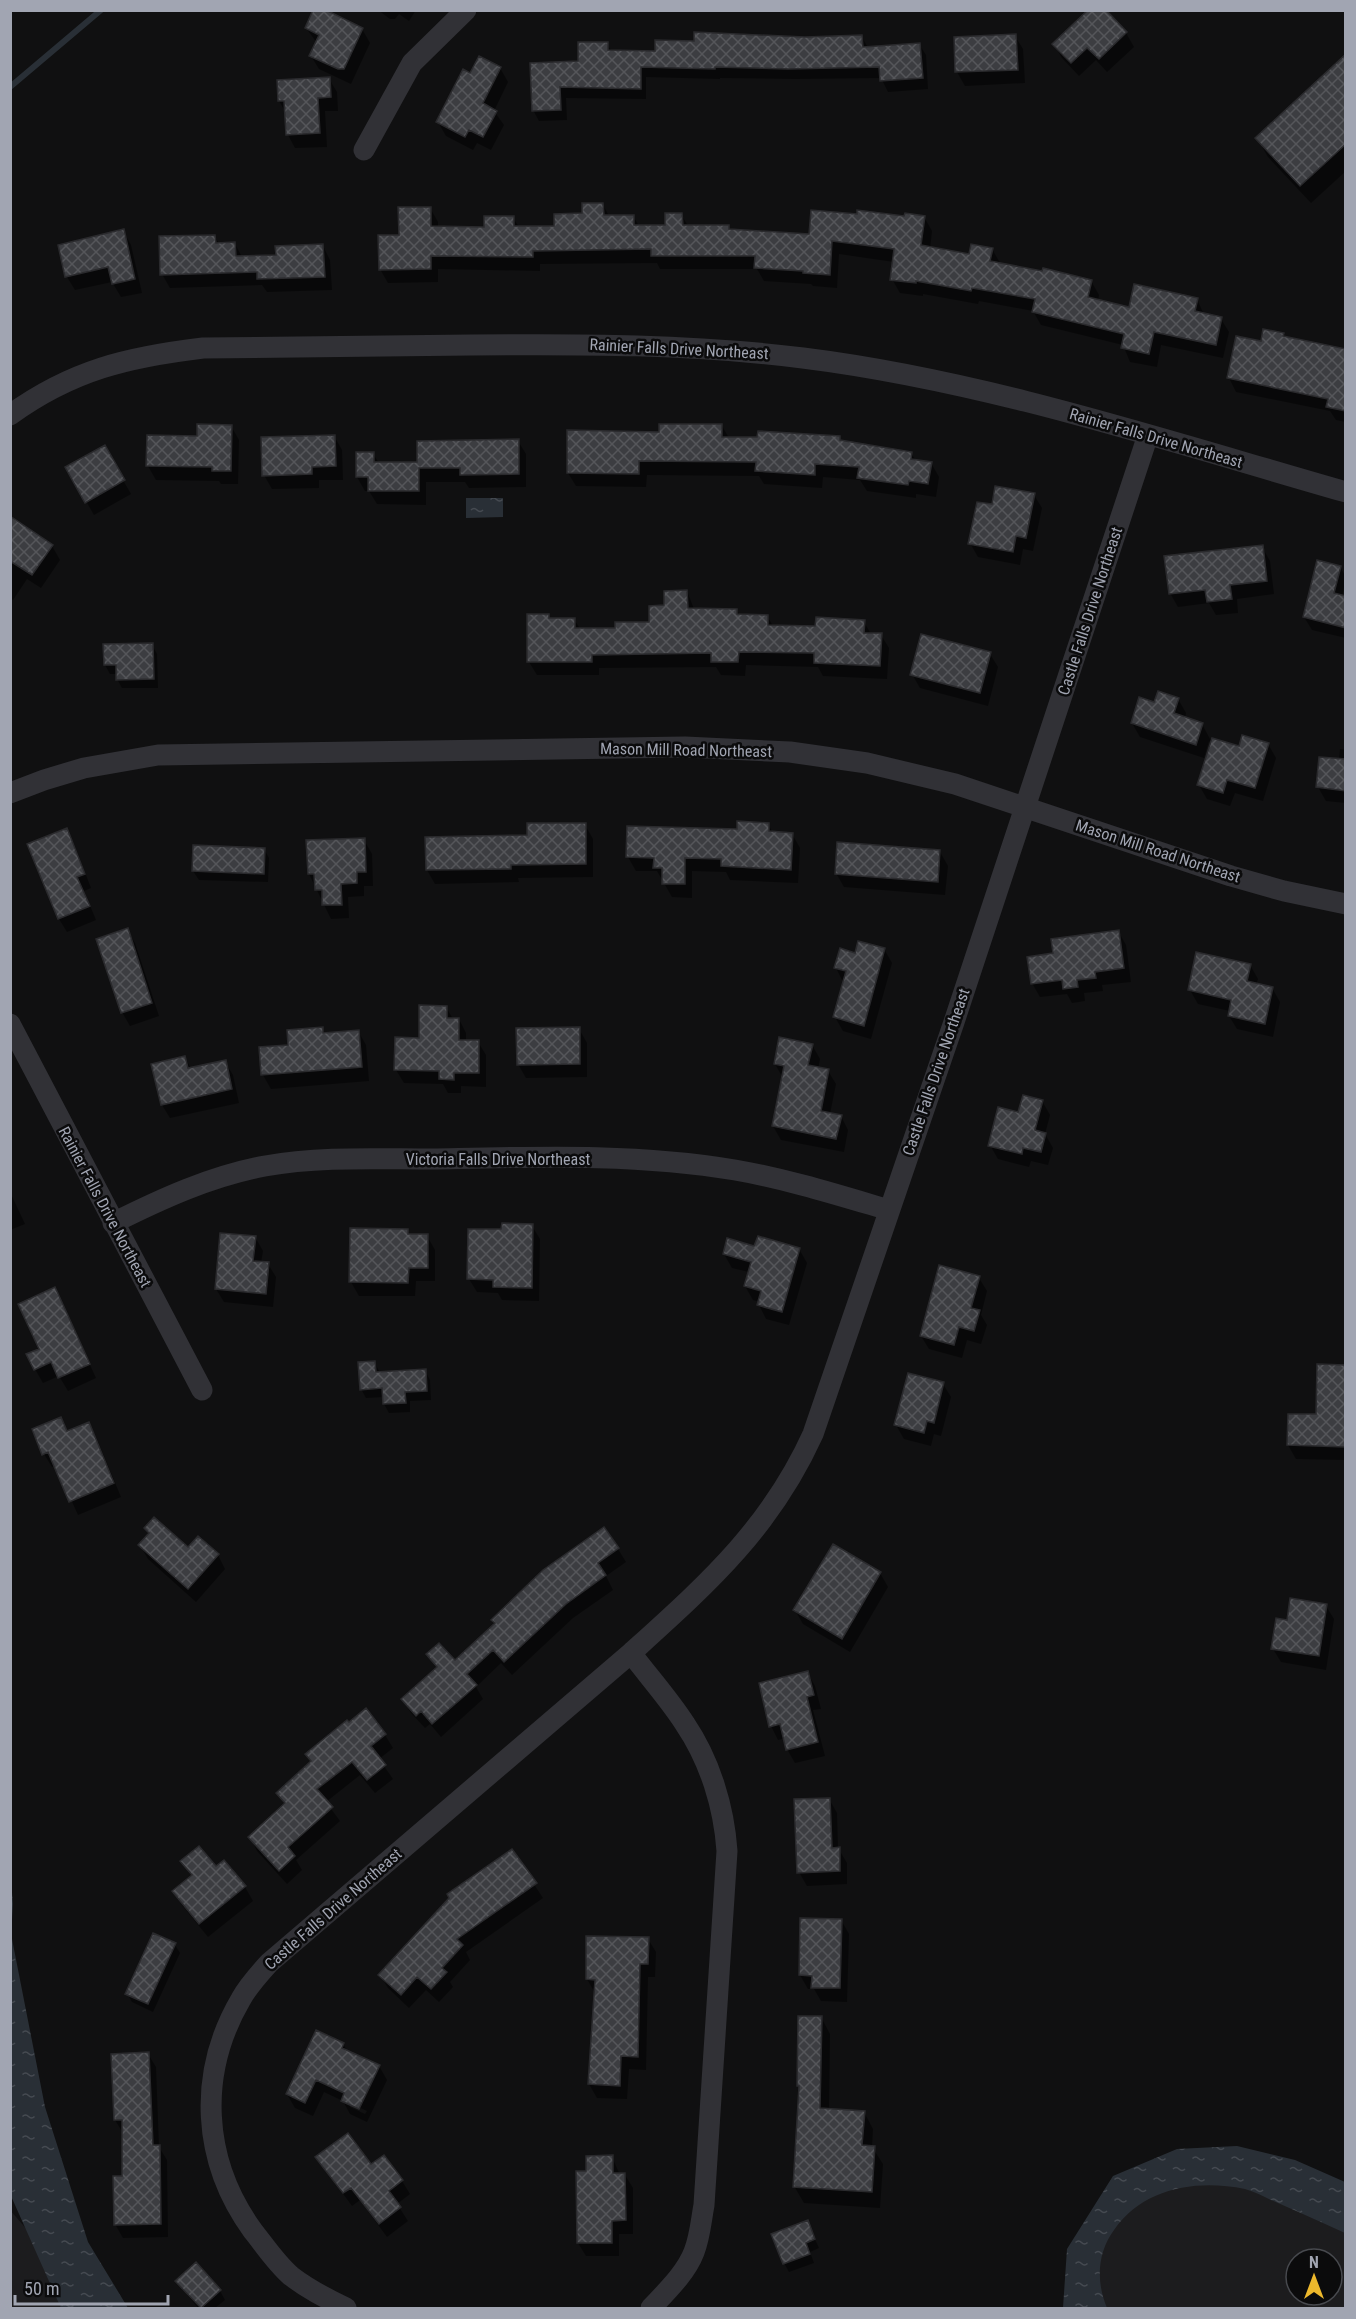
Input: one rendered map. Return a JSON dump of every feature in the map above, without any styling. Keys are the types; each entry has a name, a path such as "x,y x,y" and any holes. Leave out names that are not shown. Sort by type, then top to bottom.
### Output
{"street":[{"path":"364,150 412,63 466,10"},
{"name":"Rainier Falls Drive Northeast","path":"10,416 34,398 70,379 108,365 203,348 586,344 741,351 805,358 916,377 1060,410 1346,492"},
{"name":"Castle Falls Drive Northeast","path":"346,2308 314,2293 284,2269 241,2214 227,2188 214,2142 210,2100 216,2057 231,2018 242,1997 269,1963 699,1592 756,1531 798,1468 813,1434 843,1350 1148,435"},
{"name":"Mason Mill Road Northeast","path":"10,793 84,768 158,755 685,747 790,752 867,763 955,784 1231,876 1284,891 1346,904"},
{"name":"Rainier Falls Drive Northeast","path":"10,1024 201,1390"},
{"name":"Victoria Falls Drive Northeast","path":"113,1223 152,1203 217,1178 272,1165 344,1160 557,1157 668,1162 735,1170 889,1210"},
{"path":"631,1653 685,1724 699,1748 720,1804 726,1831 727,1851 704,2205 700,2232 694,2252 686,2267 651,2308"}],"shaded area":[{"path":"1204,2172 1345,2206 1345,2308 1085,2308 1097,2222"},
{"path":"10,2210 95,2308 11,2308"}],"water":[{"path":"466,498 503,498 503,517 466,518"},
{"path":"11,1881 13,1904 11,1934"},
{"path":"11,1934 45,2107 88,2242 128,2308 61,2308 11,2196"},
{"path":"1237,2146 1295,2160 1345,2182 1345,2233 1245,2189 1208,2185 1172,2190 1140,2204 1126,2216 1108,2239 1100,2268 1101,2288 1107,2308 1063,2308 1067,2249 1113,2176 1177,2149"}],"building":[{"path":"313,10 326,10 363,28 344,69 338,69 309,56 319,35 305,28"},
{"path":"1088,10 1106,10 1127,32 1099,59 1087,48 1071,63 1052,44"},
{"path":"694,32 805,37 862,35 863,47 920,43 923,78 880,81 879,67 788,69 715,67 715,69 641,67 641,89 560,87 561,110 532,111 530,63 578,61 578,42 608,42 608,50 655,51 655,40 694,41"},
{"path":"1016,34 1018,70 955,72 954,37"},
{"path":"1346,54 1346,144 1300,186 1255,138"},
{"path":"479,56 501,67 483,103 497,111 483,137 469,130 465,137 436,122 463,69 470,73"},
{"path":"330,77 331,97 318,98 320,133 286,135 284,101 278,101 277,80"},
{"path":"582,203 603,203 604,215 634,215 634,225 665,225 665,213 682,213 683,225 729,225 729,229 809,234 811,210 857,214 857,210 904,216 905,213 925,216 921,245 969,254 971,244 993,248 990,261 1042,271 1043,268 1092,280 1088,297 1129,307 1134,284 1198,298 1195,311 1222,317 1216,345 1154,332 1149,354 1121,348 1124,334 1032,312 1035,299 972,288 971,291 916,281 916,283 890,280 894,249 832,241 830,275 754,268 755,256 651,256 651,249 533,251 533,257 431,256 431,269 379,270 378,235 399,235 398,207 431,207 431,226 484,227 484,216 514,216 514,226 554,226 554,214 582,213"},
{"path":"124,229 135,279 112,284 108,267 65,277 58,245"},
{"path":"215,235 216,243 235,242 236,256 276,255 275,246 323,244 325,277 257,279 257,272 160,275 159,236"},
{"path":"1263,329 1284,333 1283,336 1346,349 1346,411 1326,407 1328,399 1227,378 1236,336 1261,341"},
{"path":"197,424 232,425 231,471 212,471 212,467 146,466 147,435 197,436"},
{"path":"659,424 722,424 722,437 757,437 758,431 840,436 840,440 912,452 911,459 932,462 928,484 909,481 908,485 857,478 859,467 815,464 815,475 755,471 756,462 639,461 639,474 567,473 567,430 659,432"},
{"path":"335,435 336,466 312,467 312,474 262,476 261,437"},
{"path":"519,439 519,474 460,475 460,468 419,468 419,491 368,491 368,477 356,477 356,452 374,452 374,462 417,462 417,441"},
{"path":"105,445 125,480 85,503 65,467"},
{"path":"995,486 1035,493 1026,538 1016,536 1013,552 968,544 977,502 992,504"},
{"path":"10,516 53,545 32,575 10,561"},
{"path":"1263,545 1267,581 1230,585 1232,599 1207,602 1205,590 1169,594 1164,556"},
{"path":"1317,560 1341,566 1334,593 1346,596 1346,628 1303,617"},
{"path":"687,590 688,608 737,609 737,614 768,615 768,625 815,626 816,617 865,620 864,633 882,633 880,666 814,663 814,653 739,652 738,662 711,662 711,653 592,655 592,662 527,662 527,614 549,614 549,618 575,618 575,628 615,628 615,622 649,622 649,606 664,605 664,591"},
{"path":"921,634 991,652 980,693 910,675"},
{"path":"153,643 154,679 116,680 116,665 104,665 103,644"},
{"path":"1158,691 1179,698 1174,713 1203,723 1196,745 1131,723 1139,697 1154,702"},
{"path":"1242,735 1269,743 1255,788 1227,780 1223,793 1197,785 1212,738 1239,746"},
{"path":"1319,757 1346,759 1346,791 1316,787"},
{"path":"737,821 769,823 769,831 793,833 791,870 721,866 721,859 685,858 685,884 662,884 662,868 653,868 654,858 626,857 627,826 737,829"},
{"path":"527,823 586,823 586,864 511,865 511,869 426,870 425,837 527,835"},
{"path":"67,828 85,874 77,877 90,906 58,919 27,844"},
{"path":"365,838 366,872 357,872 357,883 341,884 342,905 322,905 322,890 315,890 314,874 308,874 306,840"},
{"path":"837,842 940,850 938,882 835,874"},
{"path":"193,845 265,848 264,874 192,871"},
{"path":"128,928 152,1003 121,1013 96,939"},
{"path":"1119,930 1124,968 1095,972 1096,978 1077,980 1078,987 1063,989 1062,980 1031,984 1027,957 1053,953 1051,939"},
{"path":"858,941 885,948 864,1026 833,1017 846,971 834,968 840,948 855,953"},
{"path":"1196,952 1251,964 1247,981 1273,987 1265,1024 1228,1016 1231,1000 1188,990"},
{"path":"419,1005 447,1006 447,1018 459,1018 459,1040 479,1040 479,1073 454,1073 454,1080 439,1079 439,1071 394,1070 395,1037 419,1038"},
{"path":"323,1027 323,1033 359,1030 362,1067 261,1075 259,1047 288,1045 287,1030"},
{"path":"580,1027 580,1064 517,1065 516,1028"},
{"path":"779,1037 813,1044 808,1065 829,1069 821,1111 842,1115 836,1139 772,1126 784,1066 774,1064"},
{"path":"185,1056 188,1068 226,1060 232,1089 161,1105 151,1064"},
{"path":"1023,1095 1043,1100 1035,1130 1046,1133 1041,1152 1023,1148 1022,1154 988,1146 998,1107 1018,1112"},
{"path":"502,1223 533,1224 532,1288 493,1287 493,1280 467,1279 468,1229 501,1229"},
{"path":"350,1228 408,1229 408,1234 428,1234 428,1268 409,1268 408,1283 349,1282"},
{"path":"220,1233 256,1236 253,1261 269,1262 266,1294 215,1289"},
{"path":"758,1236 800,1248 782,1312 757,1305 761,1291 744,1286 751,1262 723,1254 727,1238 754,1246"},
{"path":"939,1265 980,1276 971,1308 980,1310 974,1331 959,1327 954,1345 920,1336"},
{"path":"55,1287 90,1364 58,1378 51,1362 34,1370 26,1354 39,1349 18,1304"},
{"path":"375,1361 376,1372 426,1369 427,1391 405,1392 406,1403 383,1404 382,1388 360,1390 358,1362"},
{"path":"1317,1364 1345,1365 1346,1447 1287,1445 1288,1414 1316,1414"},
{"path":"908,1373 944,1382 934,1423 927,1421 924,1433 894,1425"},
{"path":"61,1417 67,1431 89,1422 114,1483 69,1502 48,1452 42,1455 32,1429"},
{"path":"154,1517 188,1547 198,1536 219,1554 188,1589 138,1545 149,1533 144,1528"},
{"path":"604,1527 619,1548 598,1563 606,1575 566,1604 504,1662 493,1650 467,1674 477,1685 432,1724 421,1711 416,1716 401,1699 437,1667 426,1654 439,1643 455,1660 495,1623 491,1620 543,1570"},
{"path":"833,1544 881,1572 842,1639 793,1610"},
{"path":"1290,1598 1327,1604 1319,1656 1271,1649 1276,1618 1287,1620"},
{"path":"808,1671 814,1695 807,1697 818,1742 786,1750 780,1724 769,1727 759,1683"},
{"path":"366,1708 386,1734 371,1746 386,1765 367,1780 352,1762 317,1789 333,1807 288,1847 295,1856 279,1871 248,1837 285,1803 276,1793 311,1761 305,1754 347,1720 349,1722"},
{"path":"830,1798 832,1848 840,1847 840,1871 797,1873 794,1799"},
{"path":"199,1846 216,1866 224,1860 246,1886 199,1924 172,1891 192,1875 180,1861"},
{"path":"512,1849 537,1883 457,1939 463,1945 442,1968 447,1972 431,1989 417,1977 401,1995 378,1975 449,1898 447,1894"},
{"path":"800,1918 842,1919 840,1988 811,1988 812,1976 799,1975"},
{"path":"153,1933 176,1943 148,2004 125,1994"},
{"path":"586,1936 649,1937 648,1964 640,1964 638,2057 621,2056 620,2086 588,2084 595,1980 586,1979"},
{"path":"798,2016 822,2016 820,2108 865,2111 862,2145 875,2146 872,2192 793,2187 799,2086 797,2086"},
{"path":"316,2030 344,2043 342,2048 380,2065 359,2109 341,2101 344,2093 316,2080 305,2103 286,2094"},
{"path":"149,2052 153,2145 160,2145 161,2224 114,2225 113,2176 122,2176 122,2120 114,2120 111,2054"},
{"path":"348,2133 371,2164 384,2155 403,2180 389,2191 401,2207 379,2224 351,2188 343,2193 315,2157"},
{"path":"613,2155 613,2173 625,2173 626,2220 612,2221 612,2243 577,2243 576,2171 586,2171 586,2156"},
{"path":"808,2220 815,2239 806,2243 810,2254 783,2264 771,2234"},
{"path":"196,2262 221,2290 201,2308 175,2281"}],"waterway":[{"path":"10,87 101,10"}]}
